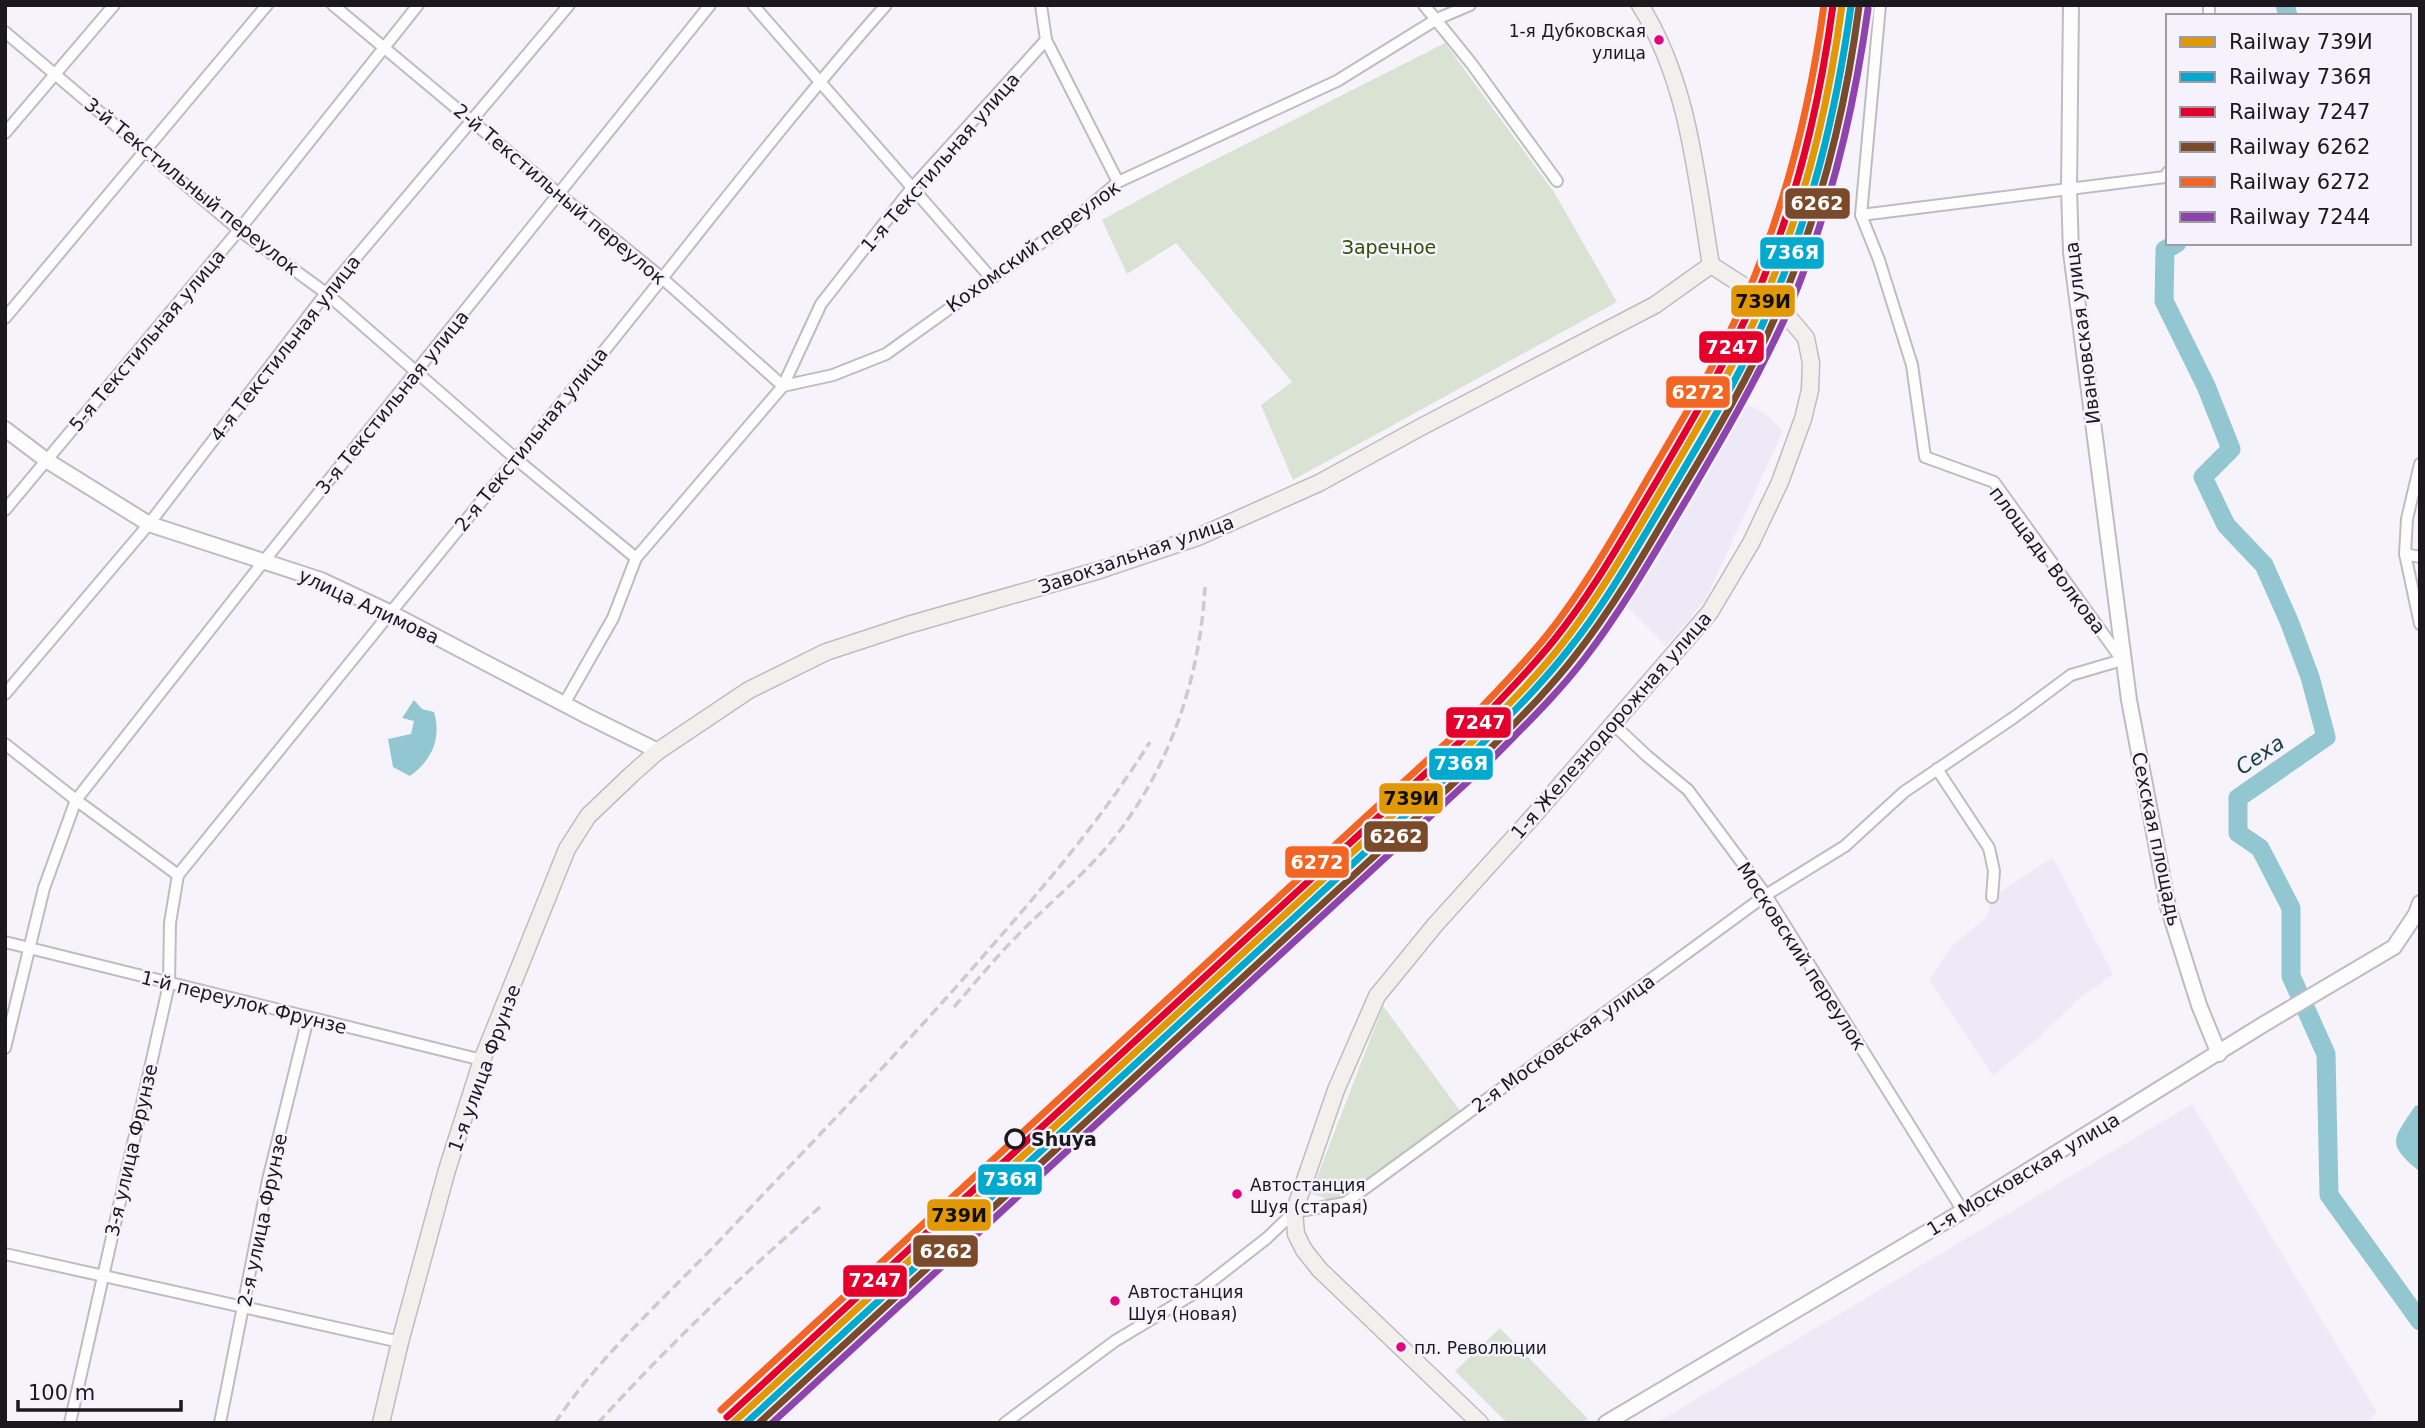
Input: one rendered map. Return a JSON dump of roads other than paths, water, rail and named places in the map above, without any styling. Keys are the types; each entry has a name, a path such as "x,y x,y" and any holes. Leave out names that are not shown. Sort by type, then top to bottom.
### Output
{"main road":[{"path":"1640,5 1659,40 1678,85 1711,265"},
{"name":"1-я Железнодорожная улица","path":"1294,1212 1336,1090 1377,996 1435,925 1710,612 1751,543 1780,482 1803,419 1810,390 1811,363 1805,338 1790,319 1711,265"},
{"name":"Завокзальная улица","path":"658,751 749,690 826,652 908,625 1100,570 1198,537 1319,483 1421,426 1655,305 1711,265"},
{"name":"1-я улица Фрунзе","path":"381,1423 447,1170 482,1060 567,849 588,816 658,751"},
{"path":"1294,1212 1296,1234 1304,1250 1320,1270 1480,1423"}],"street":[{"path":"5,132 114,5"},
{"path":"5,318 267,5"},
{"name":"2-й Текстильный переулок","path":"334,5 662,278 783,387"},
{"name":"5-я Текстильная улица","path":"5,509 239,230 418,5"},
{"name":"4-я Текстильная улица","path":"5,694 149,524 326,293 569,5"},
{"name":"3-я Текстильная улица","path":"5,1048 44,888 76,800 710,5"},
{"path":"752,5 991,278"},
{"name":"2-я Текстильная улица","path":"178,875 819,82 886,5"},
{"path":"1041,5 1046,40 1118,182"},
{"path":"1424,5 1557,181"},
{"name":"Кохомский переулок","path":"783,387 833,375 886,354 1076,218 1118,182 1337,80 1437,19 1470,5"},
{"path":"1880,5 1861,215 2166,175"},
{"name":"Ивановская улица","path":"2071,5 2071,252 2122,660"},
{"name":"3-й Текстильный переулок","path":"5,32 239,230 326,293 516,459 636,558"},
{"name":"1-я Текстильная улица","path":"564,704 613,618 636,558 783,387 821,304 912,189 1046,40"},
{"name":"площадь Волкова","path":"1861,215 1879,260 1912,365 1925,457 1994,482 2122,660"},
{"name":"улица Алимова","path":"5,429 46,460 149,524 321,580 389,612 658,751"},
{"path":"2420,464 2407,519 2405,554 2420,624"},
{"path":"2405,554 2420,558"},
{"name":"2-я Московская улица","path":"1294,1212 1345,1203 1766,895 1845,846 1904,792 2071,675 2122,660"},
{"name":"Сехская площадь","path":"2122,660 2168,907 2199,1005 2219,1054"},
{"name":"Московский переулок","path":"1612,723 1688,790 1766,895 1963,1212"},
{"path":"5,744 178,875"},
{"path":"1937,769 1989,848 1994,871 1992,897"},
{"name":"3-я улица Фрунзе","path":"70,1423 169,984 170,923 178,875"},
{"name":"1-я Московская улица","path":"1606,1423 1963,1212 2264,1024 2366,965 2394,947 2416,914 2420,903"},
{"name":"1-й переулок Фрунзе","path":"5,942 482,1060"},
{"name":"2-я улица Фрунзе","path":"220,1423 268,1180 308,1018"},
{"path":"1004,1423 1115,1341 1203,1288 1267,1238 1294,1212"},
{"path":"5,1254 400,1342"}],"water":[{"path":"414,700 422,709 434,712 437,731 429,756 410,776 393,767 388,739 411,734 414,721 402,718"},
{"path":"2420,1105 2418,1170 2401,1153 2396,1140 2415,1106"}],"waterway":[{"name":"Сеха","path":"2285,5 2287,14"},
{"name":"Сеха","path":"2174,245 2165,250 2164,301 2206,386 2231,449 2203,477 2226,525 2264,565 2310,677 2326,737 2238,798 2238,833 2260,848 2291,908 2291,976 2326,1054 2329,1195 2420,1321"}],"railway":[{"path":"954,1007 1009,944 1111,842 1149,785 1165,754 1188,689 1202,621 1205,587"},
{"path":"555,1423 592,1373 892,1058 1034,898 1075,848 1150,742"},
{"path":"598,1423 706,1312 820,1207"}],"rail line":[{"name":"6272","path":"721,1410 1458,732 1548,634 1588,578 1625,518 1699,391 1744,301 1784,193 1804,119 1824,5"},
{"name":"7247","path":"727,1417 1464,738 1554,640 1595,584 1693,419 1767,271 1793,197 1813,121 1833,5"},
{"name":"739И","path":"733,1423 1470,744 1530,682 1563,643 1640,527 1713,400 1759,311 1789,237 1812,161 1842,5"},
{"name":"736Я","path":"746,1423 1476,750 1536,688 1584,630 1612,589 1712,421 1758,334 1784,275 1810,200 1830,124 1851,6"},
{"name":"6262","path":"759,1423 1482,757 1542,695 1575,656 1631,575 1707,447 1767,336 1806,239 1829,163 1846,86 1859,7"},
{"name":"7244","path":"772,1423 1488,763 1550,699 1585,658 1626,599 1688,497 1750,388 1784,320 1814,245 1837,168 1855,89 1868,9"}],"place":[{"name":"1-я Дубковская улица","path":"1659,40"},
{"name":"Shuya","path":"1015,1139"},
{"name":"Автостанция Шуя (старая)","path":"1237,1194"},
{"name":"Автостанция Шуя (новая)","path":"1115,1301"},
{"name":"пл. Революции","path":"1401,1347"}],"park label":[{"name":"Заречное","path":"1389,247"}]}
